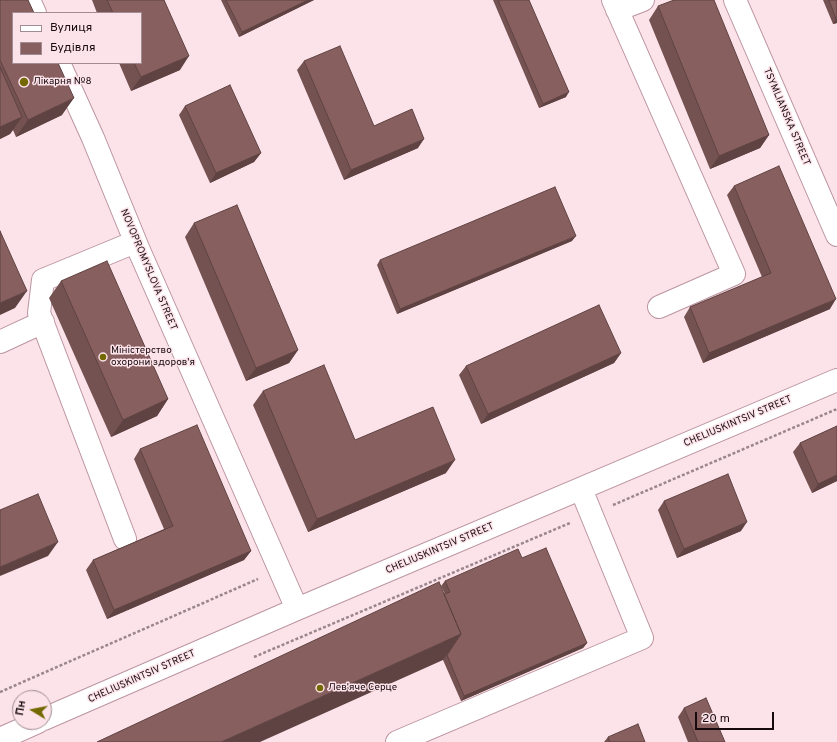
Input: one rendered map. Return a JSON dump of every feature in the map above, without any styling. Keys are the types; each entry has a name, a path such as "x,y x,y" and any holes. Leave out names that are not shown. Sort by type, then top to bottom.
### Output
{"street":[{"path":"29,0 35,12"},
{"path":"643,0 615,5 734,274 658,307"},
{"name":"TSYMLIANSKA STREET","path":"735,0 837,235"},
{"name":"NOVOPROMYSLOVA STREET","path":"58,64 93,138 135,242 297,609"},
{"path":"125,540 39,313 44,280 135,242"},
{"path":"0,342 43,322"},
{"name":"CHELIUSKINTSIV STREET","path":"52,716 297,609 837,380"},
{"path":"397,742 642,638 581,488"},
{"path":"0,739 20,730"}],"path":[{"path":"250,659 837,409"},
{"path":"0,692 279,570"}],"building":[{"name":"Лікарня №8","path":"0,0 28,0 34,12 12,12 12,64 58,64 74,98 28,120 0,60"},
{"path":"107,0 164,0 189,56 141,77 134,64 142,64 142,12 113,12"},
{"path":"226,0 308,0 242,32"},
{"path":"498,0 529,0 569,92 543,104"},
{"path":"674,0 714,0 769,135 719,156 658,6"},
{"path":"829,0 837,0 837,19 836,19"},
{"path":"340,46 374,126 412,109 424,139 351,170 304,61"},
{"path":"0,67 22,117 0,127"},
{"path":"230,85 261,153 216,173 185,106"},
{"path":"779,166 836,299 709,353 690,307 771,273 734,186"},
{"path":"555,187 576,236 400,309 380,260"},
{"path":"237,205 298,350 256,368 194,223"},
{"path":"0,231 27,291 0,303"},
{"path":"107,261 168,399 123,420 61,281"},
{"path":"599,305 621,353 488,414 466,366"},
{"path":"324,365 355,440 433,407 455,460 317,519 263,391"},
{"path":"197,425 251,551 114,610 93,560 173,526 140,449"},
{"path":"837,426 837,475 818,484 800,443"},
{"path":"728,474 747,522 684,549 664,501"},
{"path":"38,494 58,542 0,567 0,510"},
{"path":"546,548 587,643 464,696 447,655 461,634 444,594 450,592 445,581 518,549 522,558"},
{"path":"439,582 461,634 221,742 97,742"},
{"path":"706,698 725,742 698,742 684,708"},
{"path":"638,724 645,742 610,742 608,737"}],"place":[{"name":"Лікарня №8","path":"24,82"},
{"name":"Міністерство охорони здоров'я","path":"103,357"},
{"name":"Лев'яче Серце","path":"320,688"}]}
